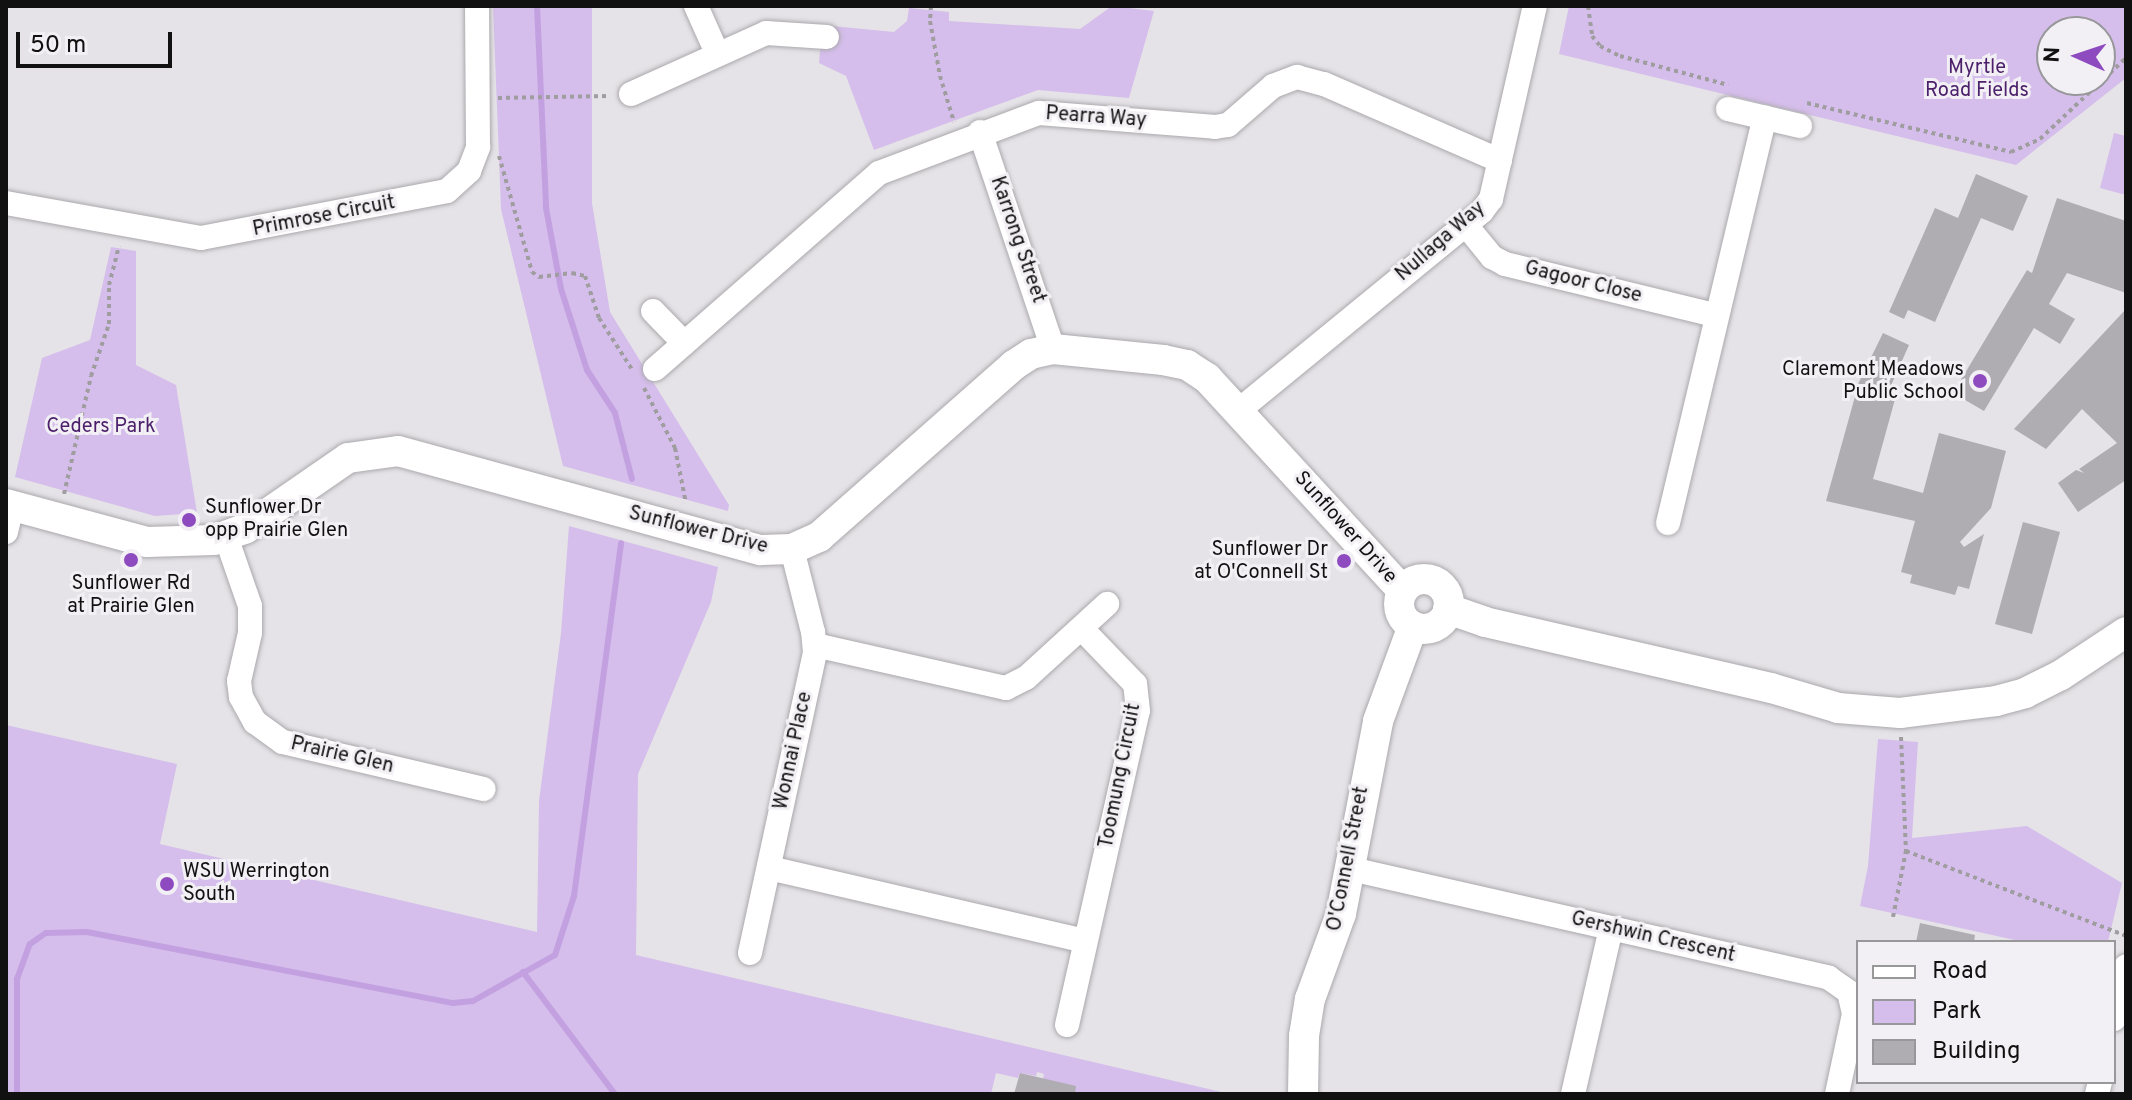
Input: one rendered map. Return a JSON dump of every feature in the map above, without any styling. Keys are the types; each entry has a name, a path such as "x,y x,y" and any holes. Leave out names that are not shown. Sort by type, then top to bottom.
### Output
{"street":[{"name":"Primrose Circuit","path":"6,203 194,238 218,237 447,191 469,171 478,147 477,6"},
{"path":"696,6 717,53"},
{"name":"Nullaga Way","path":"1238,411 1465,224 1491,199 1535,6"},
{"path":"631,94 766,33 827,37"},
{"name":"Pearra Way","path":"655,369 879,173 970,136 1039,113 1215,127 1228,125 1273,86 1297,77 1324,84 1500,161"},
{"path":"1733,99 1765,117 1800,126"},
{"path":"1668,523 1715,315 1765,117"},
{"name":"Karrong Street","path":"970,136 1053,349"},
{"name":"Gagoor Close","path":"1465,224 1492,257 1505,264 1715,315"},
{"path":"653,311 684,343"},
{"name":"Sunflower Drive","path":"8,514 158,544 226,537 245,529 348,458 398,451 761,550 792,549 819,537 1014,365 1031,354 1053,349 1187,365 1207,378 1403,591"},
{"name":"Prairie Glen","path":"226,537 250,606 250,633 239,681 241,697 255,722 283,742 484,789"},
{"name":"Wonnai Place","path":"750,953 815,645 792,549"},
{"path":"1421,579 1436,582 1446,594 1448,609 1434,626 1413,626 1401,615 1403,591 1421,579"},
{"path":"815,645 1006,688 1026,678 1083,630 1107,604"},
{"path":"1448,609 1485,622 1771,688 1838,708 1900,713 1996,701 2025,693 2061,675 2126,632"},
{"name":"O'Connell Street","path":"1303,1094 1304,1036 1310,999 1335,935 1351,869 1378,721 1413,626"},
{"name":"Toomung Circuit","path":"1067,1025 1135,727 1138,697 1126,673 1083,630"},
{"path":"769,868 1085,941"},
{"name":"Gershwin Crescent","path":"1351,869 1829,978 1844,985 1849,992 1854,1014 1837,1094"},
{"path":"1573,1094 1611,928"},
{"path":"2116,1010 2126,966"}],"path":[{"path":"931,6 930,21 940,76 970,136"},
{"path":"1588,6 1592,36 1600,46 1733,99"},
{"path":"1795,100 2011,152 2040,139 2126,58"},
{"path":"498,98 631,94"},
{"path":"497,150 532,272 539,277 572,273 585,276 599,318 645,389 675,448 687,505"},
{"path":"64,494 91,376 109,324 109,285 125,225"},
{"path":"1893,917 1906,851 1901,734"},
{"path":"1906,851 2126,936"}],"green space":[{"path":"493,6 592,6 592,203 610,312 729,505 728,511 563,466 501,209"},
{"path":"1112,6 1154,11 1129,98 1038,90 874,150 846,76 819,63 822,25 894,32 907,21 909,8 949,12 949,21 1080,29"},
{"name":"Myrtle Road Fields","path":"1569,6 2126,6 2126,78 2116,86 2116,16 2036,16 2036,96 2103,96 2016,165 1559,54"},
{"path":"2114,133 2126,136 2126,195 2100,188"},
{"name":"Ceders Park","path":"111,247 136,251 136,365 176,385 197,513 155,516 15,477 42,358 90,340"},
{"name":"WSU Werrington South","path":"569,526 718,567 711,602 638,774 636,955 1230,1094 1054,1094 1043,1080 1044,1074 1037,1072 1036,1076 1020,1073 1018,1078 996,1073 991,1094 6,1094 6,725 177,764 160,844 537,932 539,801 561,633"},
{"path":"1878,739 1918,742 1912,838 2027,826 2122,883 2108,940 2015,940 1860,906 1868,866"}],"building":[{"path":"1976,174 2028,196 2013,231 1981,218 1935,322 1908,310 1904,319 1889,312 1935,208 1958,218"},
{"path":"2057,198 2126,221 2126,293 2067,273 2049,304 2075,319 2060,344 2034,328 1984,411 1953,393 2027,270 2032,273"},
{"path":"2126,309 2126,480 2078,512 2058,483 2076,470 2084,473 2079,469 2117,443 2082,409 2046,449 2014,429"},
{"path":"1883,333 1909,345 1889,390 1897,392 1873,479 1923,493 1939,433 2006,451 1991,508 1960,542 1964,547 1984,534 1969,589 1958,586 1955,595 1910,583 1912,575 1901,572 1915,521 1826,501 1859,382"},
{"path":"2023,522 2060,532 2032,634 1995,624"},
{"path":"1920,923 1975,935 1974,940 1916,940"},
{"path":"1020,1073 1076,1086 1075,1094 1014,1094"}],"waterway":[{"path":"537,6 546,208 561,289 587,370 615,413 632,479"},
{"path":"17,1094 17,979 30,944 46,933 87,932 453,1003 473,1001 555,955 574,896 621,543"},
{"path":"523,972 615,1094"}],"place":[{"name":"Claremont Meadows Public School","path":"1980,381"},
{"name":"Sunflower Dr opp Prairie Glen","path":"189,520"},
{"name":"Sunflower Rd at Prairie Glen","path":"131,560"},
{"name":"Sunflower Dr at O'Connell St","path":"1344,561"},
{"name":"WSU Werrington South","path":"167,884"}]}
